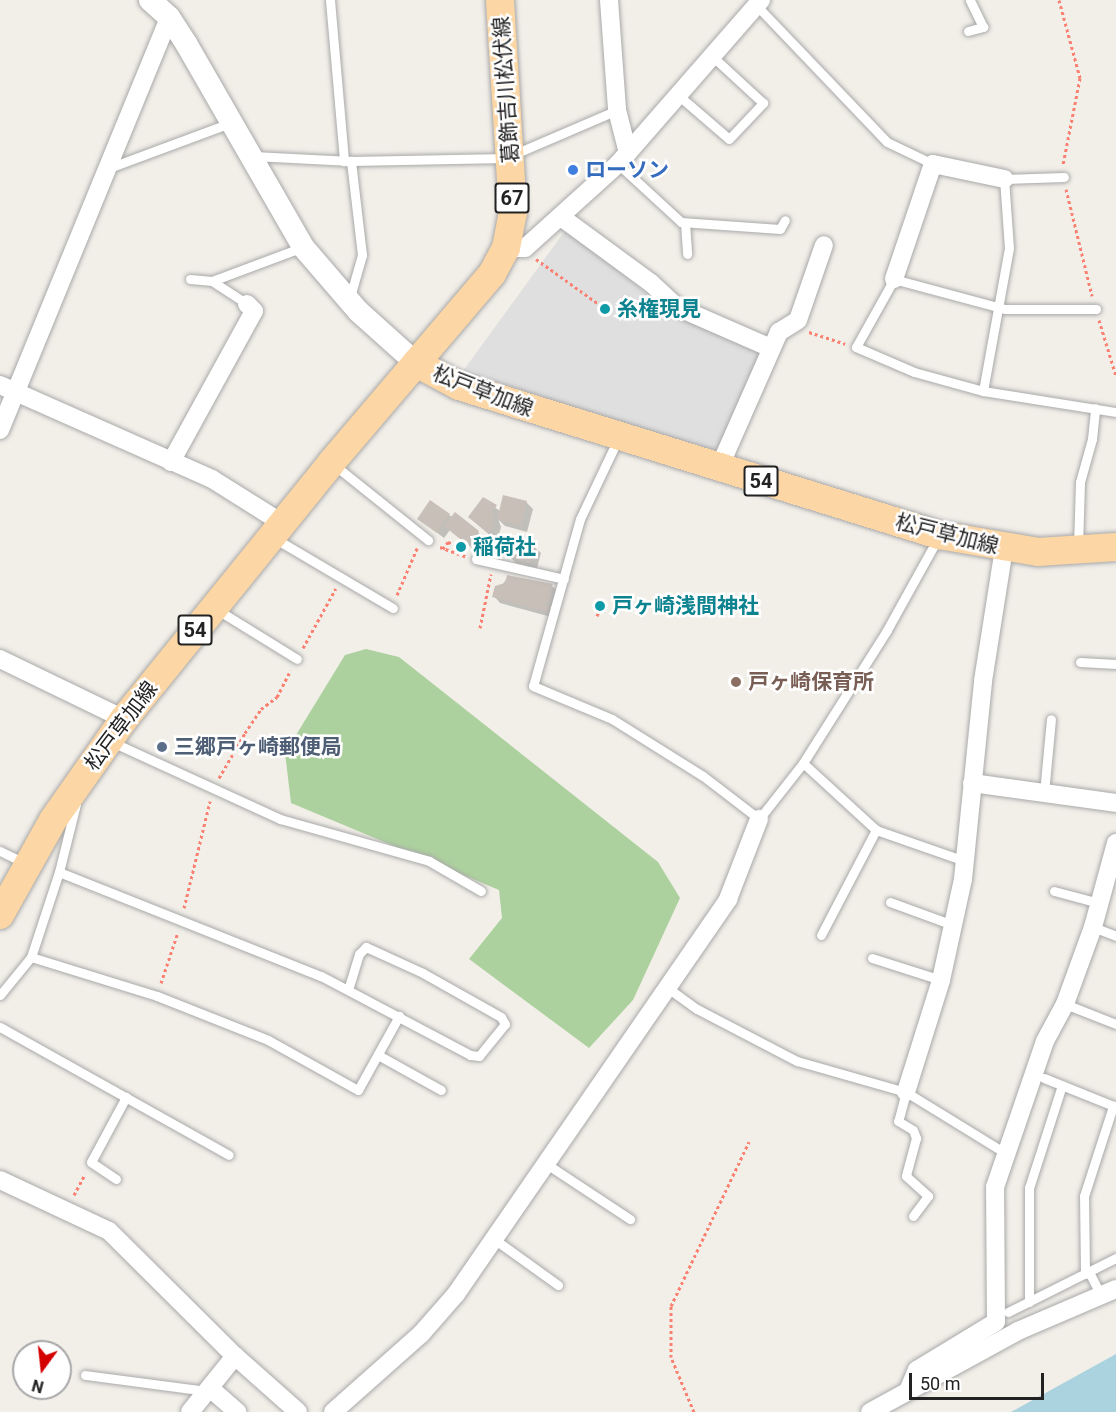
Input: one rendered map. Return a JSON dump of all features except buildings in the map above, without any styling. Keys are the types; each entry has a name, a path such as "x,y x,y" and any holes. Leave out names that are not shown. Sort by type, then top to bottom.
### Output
{"main road":[{"name":"葛飾吉川松伏線","path":"416,363 476,297 513,248 512,157 500,0"},
{"name":"松戸草加線","path":"0,915 28,864 115,730 331,463 416,363 459,386 939,535 1004,549 1077,552 1116,547"}],"street":[{"path":"150,0 169,17 247,155 303,247 349,301 416,363"},
{"path":"609,0 623,158"},
{"path":"513,248 525,248 623,158 759,3"},
{"path":"0,430 8,388 107,169 169,17"},
{"path":"894,279 933,164 1005,179"},
{"path":"561,217 651,283 677,307 771,348"},
{"path":"719,468 779,332 798,320 824,245"},
{"path":"171,462 254,311 247,304"},
{"path":"8,388 212,479 277,530"},
{"path":"906,1092 941,980 963,879 962,860 1004,549"},
{"path":"0,659 115,730"},
{"path":"972,783 1116,803"},
{"path":"333,1412 443,1310 494,1239 665,986 729,899 759,819"},
{"path":"908,1391 917,1370 996,1322 993,1206 1005,1153 1045,1041 1065,1004 1093,927 1116,847"},
{"path":"0,1180 66,1209 109,1232 235,1356 298,1412"},
{"path":"870,1412 1018,1331 1109,1293"},
{"path":"190,1412 210,1390 235,1356"},
{"path":"210,1390 237,1412"}],"lane":[{"path":"330,0 348,161 362,255 349,301"},
{"path":"968,31 983,27 970,0"},
{"path":"759,3 887,142 933,164"},
{"path":"678,95 729,139 763,103 712,56"},
{"path":"247,155 348,161 512,157 617,110"},
{"path":"107,169 230,123"},
{"path":"623,158 685,223 687,254"},
{"path":"983,391 1010,248 1005,179 1064,177"},
{"path":"685,223 780,229 785,220"},
{"path":"190,279 212,281 303,247"},
{"path":"1096,309 1029,312 999,308 894,279 855,346 914,372 983,391 1116,412"},
{"path":"212,281 247,304"},
{"path":"1077,552 1080,482 1092,439 1095,408"},
{"path":"619,437 580,519 533,686 612,719 703,776 759,819 803,763 887,630 939,535"},
{"path":"331,463 426,538"},
{"path":"277,530 393,608"},
{"path":"476,559 564,579"},
{"path":"214,607 297,659"},
{"path":"1080,662 1116,664"},
{"path":"1044,792 1051,719"},
{"path":"115,730 280,819 429,861 481,891"},
{"path":"803,763 876,830 962,860"},
{"path":"0,995 31,957 59,872 80,781"},
{"path":"821,935 876,830"},
{"path":"0,851 28,864"},
{"path":"59,872 182,918 348,989 470,1055 479,1056 505,1024 501,1017 423,972 366,947 359,954 348,989"},
{"path":"1054,891 1099,903"},
{"path":"890,902 953,925"},
{"path":"1093,927 1116,936"},
{"path":"31,957 157,996 295,1051 358,1089 399,1016"},
{"path":"872,958 941,980"},
{"path":"665,986 697,1009 797,1061 906,1092 1005,1153"},
{"path":"1065,1004 1116,1024"},
{"path":"0,1027 230,1155"},
{"path":"378,1055 441,1090"},
{"path":"1044,1078 1115,1106 1084,1196 1087,1273 1109,1293"},
{"path":"1029,1302 1029,1188 1062,1085"},
{"path":"906,1092 898,1121 913,1130 916,1138 906,1176 928,1196 913,1216"},
{"path":"116,1179 91,1162 126,1097"},
{"path":"545,1163 630,1219"},
{"path":"494,1239 558,1286"},
{"path":"1008,1312 1116,1258"},
{"path":"85,1375 210,1390"}],"path":[{"path":"1059,0 1080,78 1064,177 1096,309 1116,376"},
{"path":"513,248 600,305"},
{"path":"789,326 855,346"},
{"path":"393,608 410,559 426,538 443,549 476,559"},
{"path":"443,549 448,542 458,546"},
{"path":"480,628 494,564"},
{"path":"597,616 599,611"},
{"path":"694,1412 671,1357 671,1306 749,1142"},
{"path":"66,1209 91,1162"}],"shaded area":[{"path":"567,228 657,302 765,354 717,454 463,371"}],"green space":[{"path":"366,649 399,657 658,862 680,898 633,1000 589,1048 469,959 502,918 499,890 291,803 285,753 345,655"}],"water":[{"path":"1116,1354 1116,1412 1011,1412"}],"place":[{"name":"ローソン","path":"573,170"},
{"name":"糸権現見","path":"605,309"},
{"name":"稲荷社","path":"461,547"},
{"name":"戸ヶ崎浅間神社","path":"600,606"},
{"name":"戸ヶ崎保育所","path":"736,682"},
{"name":"三郷戸ヶ崎郵便局","path":"162,747"}]}
